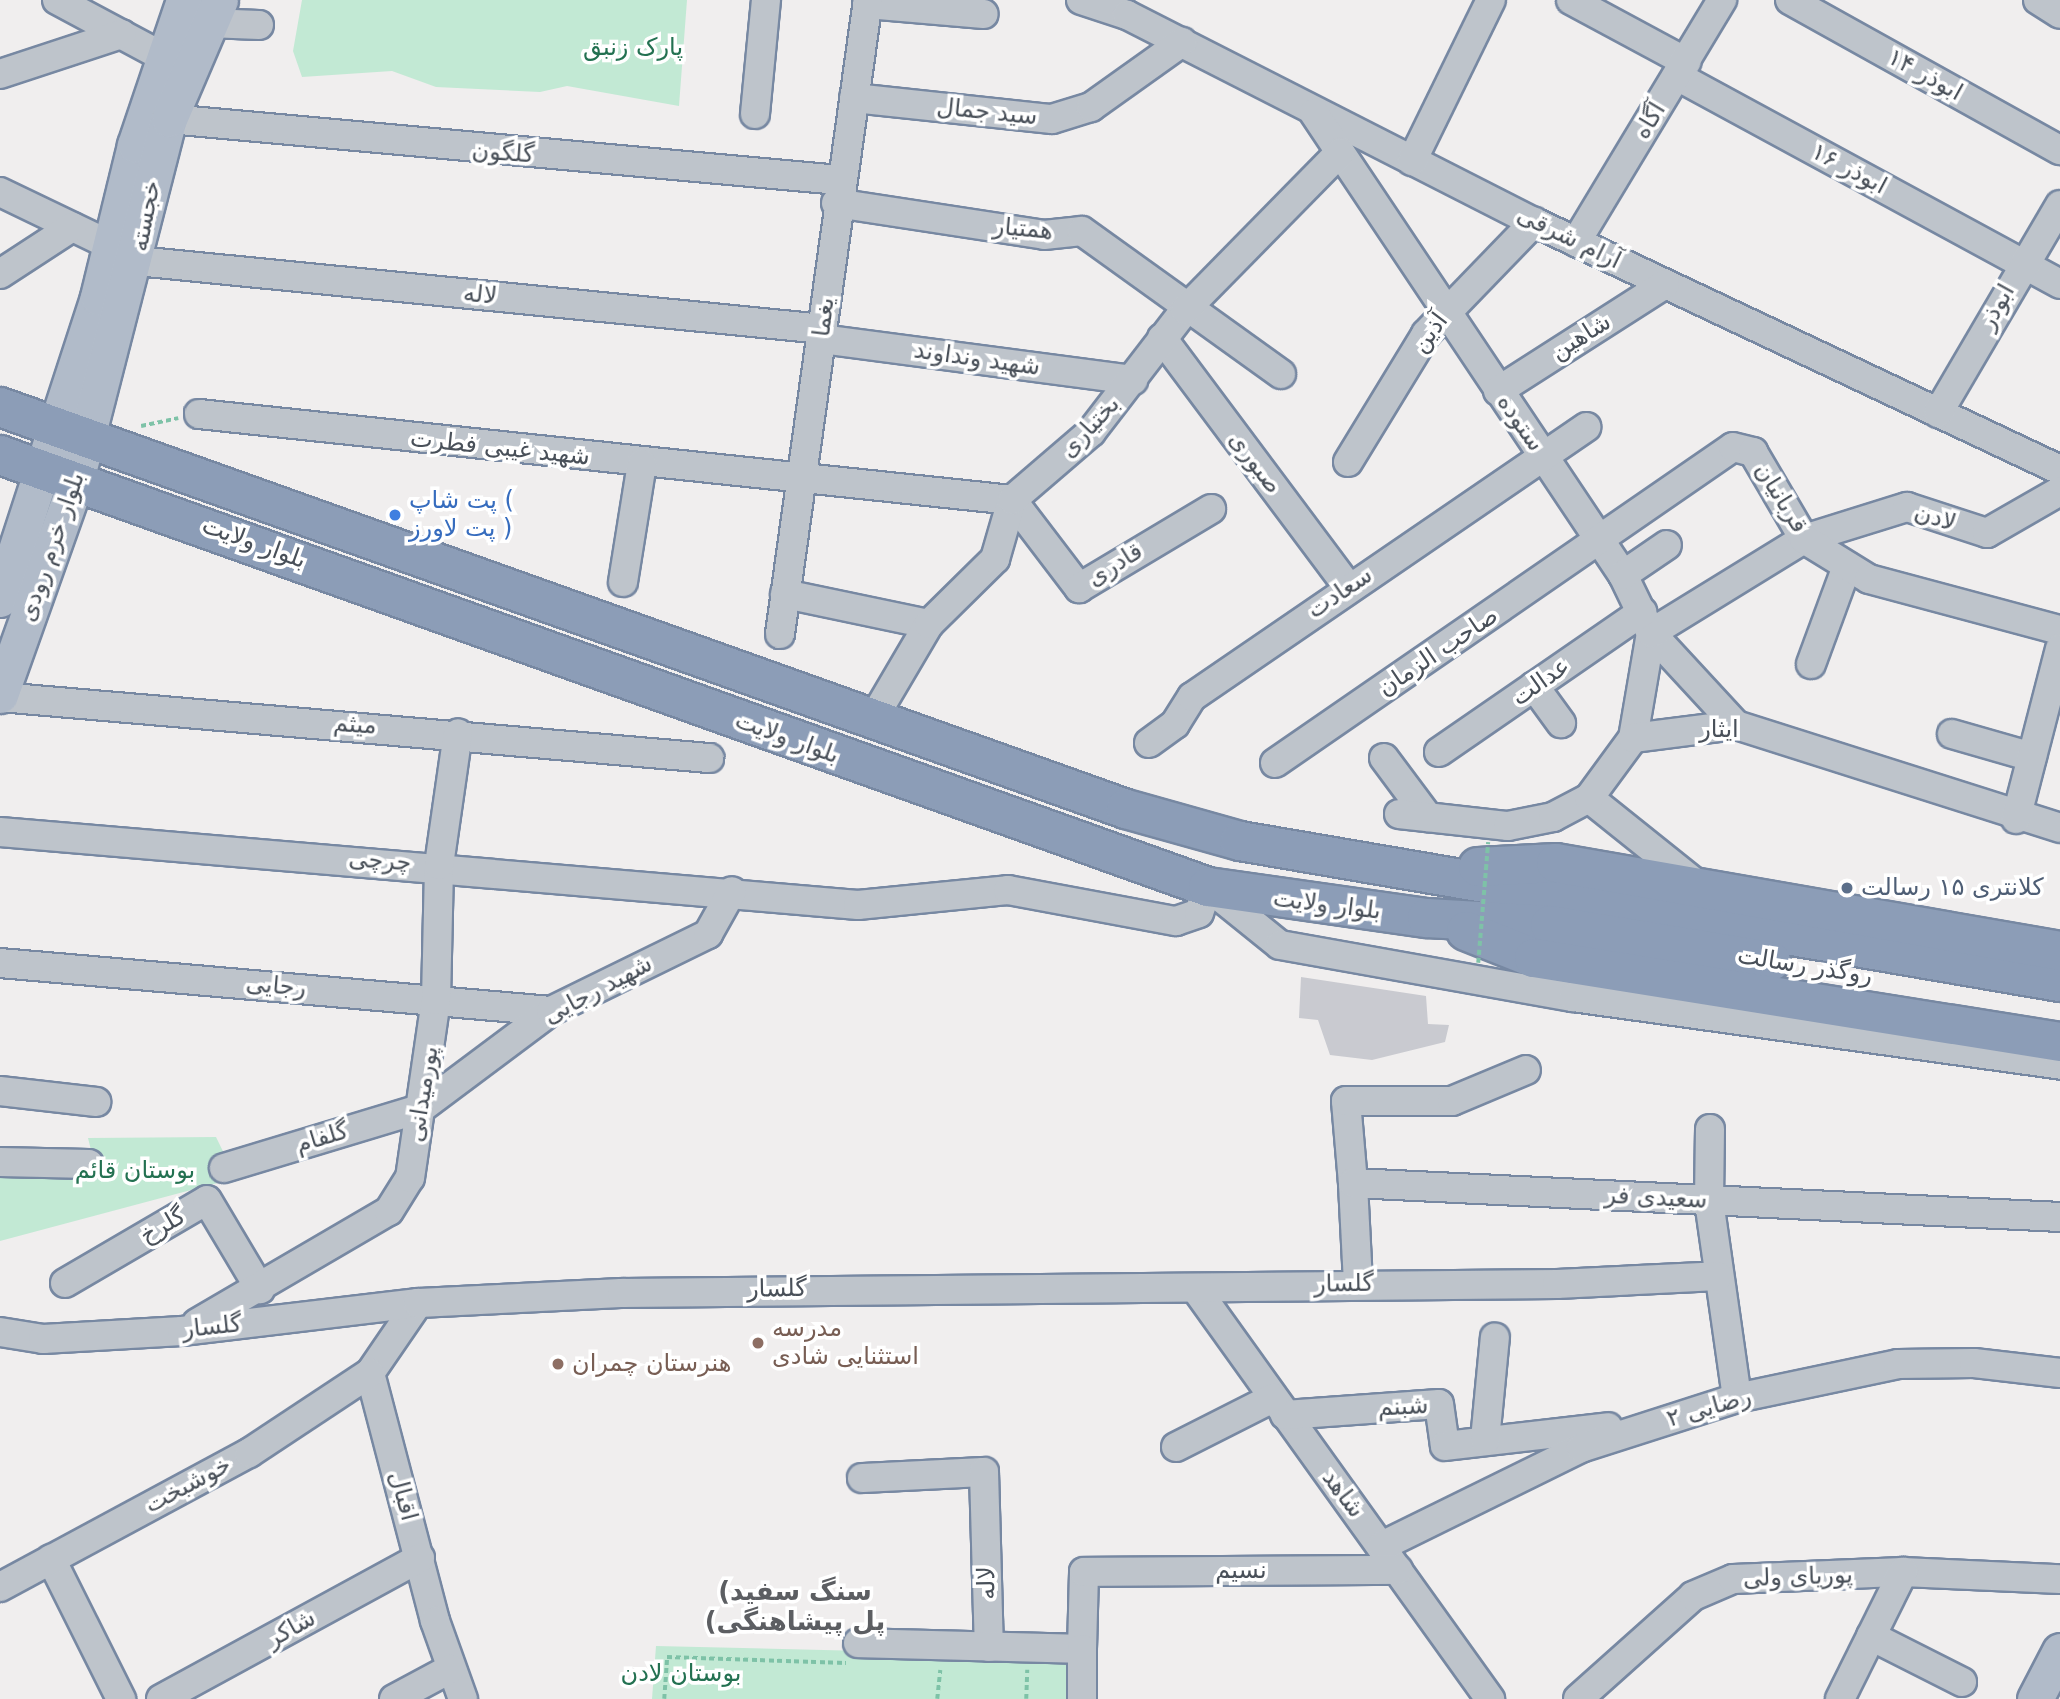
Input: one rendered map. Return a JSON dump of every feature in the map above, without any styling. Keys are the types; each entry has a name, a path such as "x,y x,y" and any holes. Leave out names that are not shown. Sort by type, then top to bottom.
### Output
{"highway":[{"name":"بلوار ولایت","path":"0,407 1126,809 1313,858 1431,871 1552,911"},
{"name":"بلوار ولایت","path":"0,455 58,478 146,503 1208,887 1427,918 1552,911"},
{"path":"1431,871 1556,863 2060,951"},
{"name":"روگذر رسالت","path":"1552,911 2060,982"},
{"name":"روگذر رسالت","path":"1552,911 2060,1007"},
{"path":"1427,918 1534,958 2060,1042"}],"main road":[{"name":"خجسته","path":"123,253 162,56 204,8"},
{"name":"خجسته","path":"73,432 123,253 204,8"},
{"name":"بلوار خرم رودی","path":"0,696 58,478 73,432"},
{"name":"بلوار خرم رودی","path":"0,599 58,478"},
{"path":"2035,1699 2060,1651"}],"street":[{"path":"57,0 162,56"},
{"path":"755,114 766,0"},
{"name":"آرام شرقی","path":"1081,0 1123,7 1182,42 1312,111 1534,222 2060,470"},
{"path":"1412,161 1491,0"},
{"name":"ابوذر ۱۶","path":"1571,0 1681,69 2022,263"},
{"name":"آگاه","path":"1576,242 1723,0"},
{"name":"ابوذر ۱۴","path":"1790,0 2060,150"},
{"path":"2038,0 2060,13"},
{"path":"868,2 984,15"},
{"name":"یغما","path":"780,634 822,334 837,192 855,98 868,2"},
{"path":"204,8 259,25"},
{"path":"0,74 122,34"},
{"name":"سید جمال","path":"855,98 1052,119 1091,107 1182,42"},
{"name":"ستوده","path":"1312,111 1497,391 1623,575 1646,623 1736,725"},
{"name":"گلگون","path":"169,120 837,192"},
{"name":"بختیاری","path":"1012,500 1091,432 1185,310 1340,152"},
{"path":"0,192 123,253"},
{"name":"همتیار","path":"837,192 1044,235 1082,231 1185,310"},
{"name":"ابوذر","path":"1938,413 2022,263 2060,205"},
{"name":"آذین","path":"1349,462 1445,312 1534,222"},
{"path":"0,274 72,227"},
{"name":"لاله","path":"123,253 822,334"},
{"path":"2022,263 2060,284"},
{"name":"شاهین","path":"1497,391 1665,284"},
{"path":"1185,310 1281,374"},
{"name":"شهید ونداوند","path":"822,334 1133,380"},
{"name":"صبوری","path":"1162,338 1348,587"},
{"name":"شهید غیبی فطرت","path":"199,414 642,464 1012,500"},
{"name":"سعادت","path":"1149,743 1175,724 1192,697 1348,587 1545,458 1586,427"},
{"name":"قربانیان","path":"1600,541 1733,447 1753,452 1804,539 1868,579 1976,613 2060,630"},
{"path":"623,582 642,464"},
{"name":"لادن","path":"1646,623 1804,539 1907,508 1987,533 2060,491"},
{"path":"873,719 929,624 995,559 1012,500"},
{"name":"قادری","path":"1012,500 1079,588 1211,509"},
{"name":"صاحب الزمان","path":"1275,762 1600,541"},
{"path":"1623,575 1667,545"},
{"path":"1811,664 1847,566"},
{"path":"785,594 929,624"},
{"path":"1399,814 1508,826 1553,817 1589,798 1633,738 1646,623"},
{"name":"عدالت","path":"1439,752 1534,686 1646,623"},
{"path":"2017,818 2060,649"},
{"path":"1534,686 1561,723"},
{"name":"میثم","path":"0,696 458,733 709,758"},
{"name":"ایثار","path":"1633,738 1736,725 2017,818 2060,828"},
{"name":"پورمیدانی","path":"182,1331 260,1289 388,1211 410,1178 436,1000 439,865 458,733"},
{"path":"1952,734 2032,757"},
{"path":"1384,758 1428,817"},
{"path":"1589,798 1702,888"},
{"name":"چرچی","path":"0,832 439,865 858,905 1008,890 1176,921 1199,913 1208,887"},
{"path":"1208,887 1280,944 1573,997 2060,1065"},
{"name":"شهید رجایی","path":"420,1109 551,1011 708,934 732,891"},
{"name":"رجایی","path":"0,963 551,1011"},
{"path":"1358,1283 1346,1101 1452,1101 1526,1070"},
{"path":"0,1091 96,1102"},
{"name":"گلفام","path":"224,1168 420,1109"},
{"path":"1710,1129 1709,1201 1737,1398"},
{"path":"0,1162 89,1164"},
{"name":"سعیدی فر","path":"1353,1183 2060,1217"},
{"name":"گلرخ","path":"65,1283 207,1200 260,1289"},
{"name":"گلسار","path":"0,1332 43,1339 182,1331 418,1303 795,1289 1196,1289 1358,1283 1557,1284 1718,1276"},
{"name":"شاهد","path":"1196,1289 1490,1699"},
{"path":"370,1373 418,1303"},
{"path":"1485,1440 1496,1337"},
{"name":"رضایی ۲","path":"1382,1546 1581,1448 1737,1398 1898,1364 1974,1363 2060,1373"},
{"name":"اقبال","path":"370,1373 450,1669 463,1699"},
{"name":"خوشبخت","path":"0,1587 249,1453 370,1373"},
{"name":"شبنم","path":"1279,1407 1439,1404 1445,1446 1670,1421"},
{"path":"1176,1447 1279,1407"},
{"name":"لاله","path":"862,1478 984,1472 989,1647"},
{"name":"شاکر","path":"162,1699 420,1558"},
{"path":"51,1559 121,1699"},
{"name":"نسیم","path":"1082,1649 1084,1573 1398,1570"},
{"path":"1840,1699 1903,1572"},
{"name":"پوریای ولی","path":"1594,1696 1693,1596 1733,1579 1903,1572 2060,1579"},
{"path":"1871,1636 1962,1682"},
{"path":"858,1653 989,1647 1082,1649 1082,1699"},
{"path":"394,1699 450,1669"}],"path":[{"path":"1478,963 1488,842"},
{"path":"664,1699 667,1657 858,1653"},
{"path":"927,1665 941,1666 937,1699"}],"green space":[{"name":"پارک زنبق","path":"302,0 687,0 679,106 567,86 540,92 436,87 392,71 302,77 293,51"},
{"name":"بوستان قائم","path":"216,1137 236,1178 0,1241 0,1170 97,1174 88,1138"},
{"name":"بوستان لادن","path":"656,1646 1075,1656 1074,1699 652,1699"}],"building":[{"path":"1301,977 1426,996 1428,1024 1449,1025 1445,1042 1372,1060 1330,1055 1318,1020 1299,1018"}],"place":[{"name":"پت شاپ ( پت لاورز )","path":"395,515"},
{"name":"کلانتری ۱۵ رسالت","path":"1847,888"},
{"name":"مدرسه استثنایی شادی","path":"758,1343"},
{"name":"هنرستان چمران","path":"558,1364"}],"district":[{"name":"(سنگ سفید (پل پیشاهنگی","path":"795,1607"}]}
